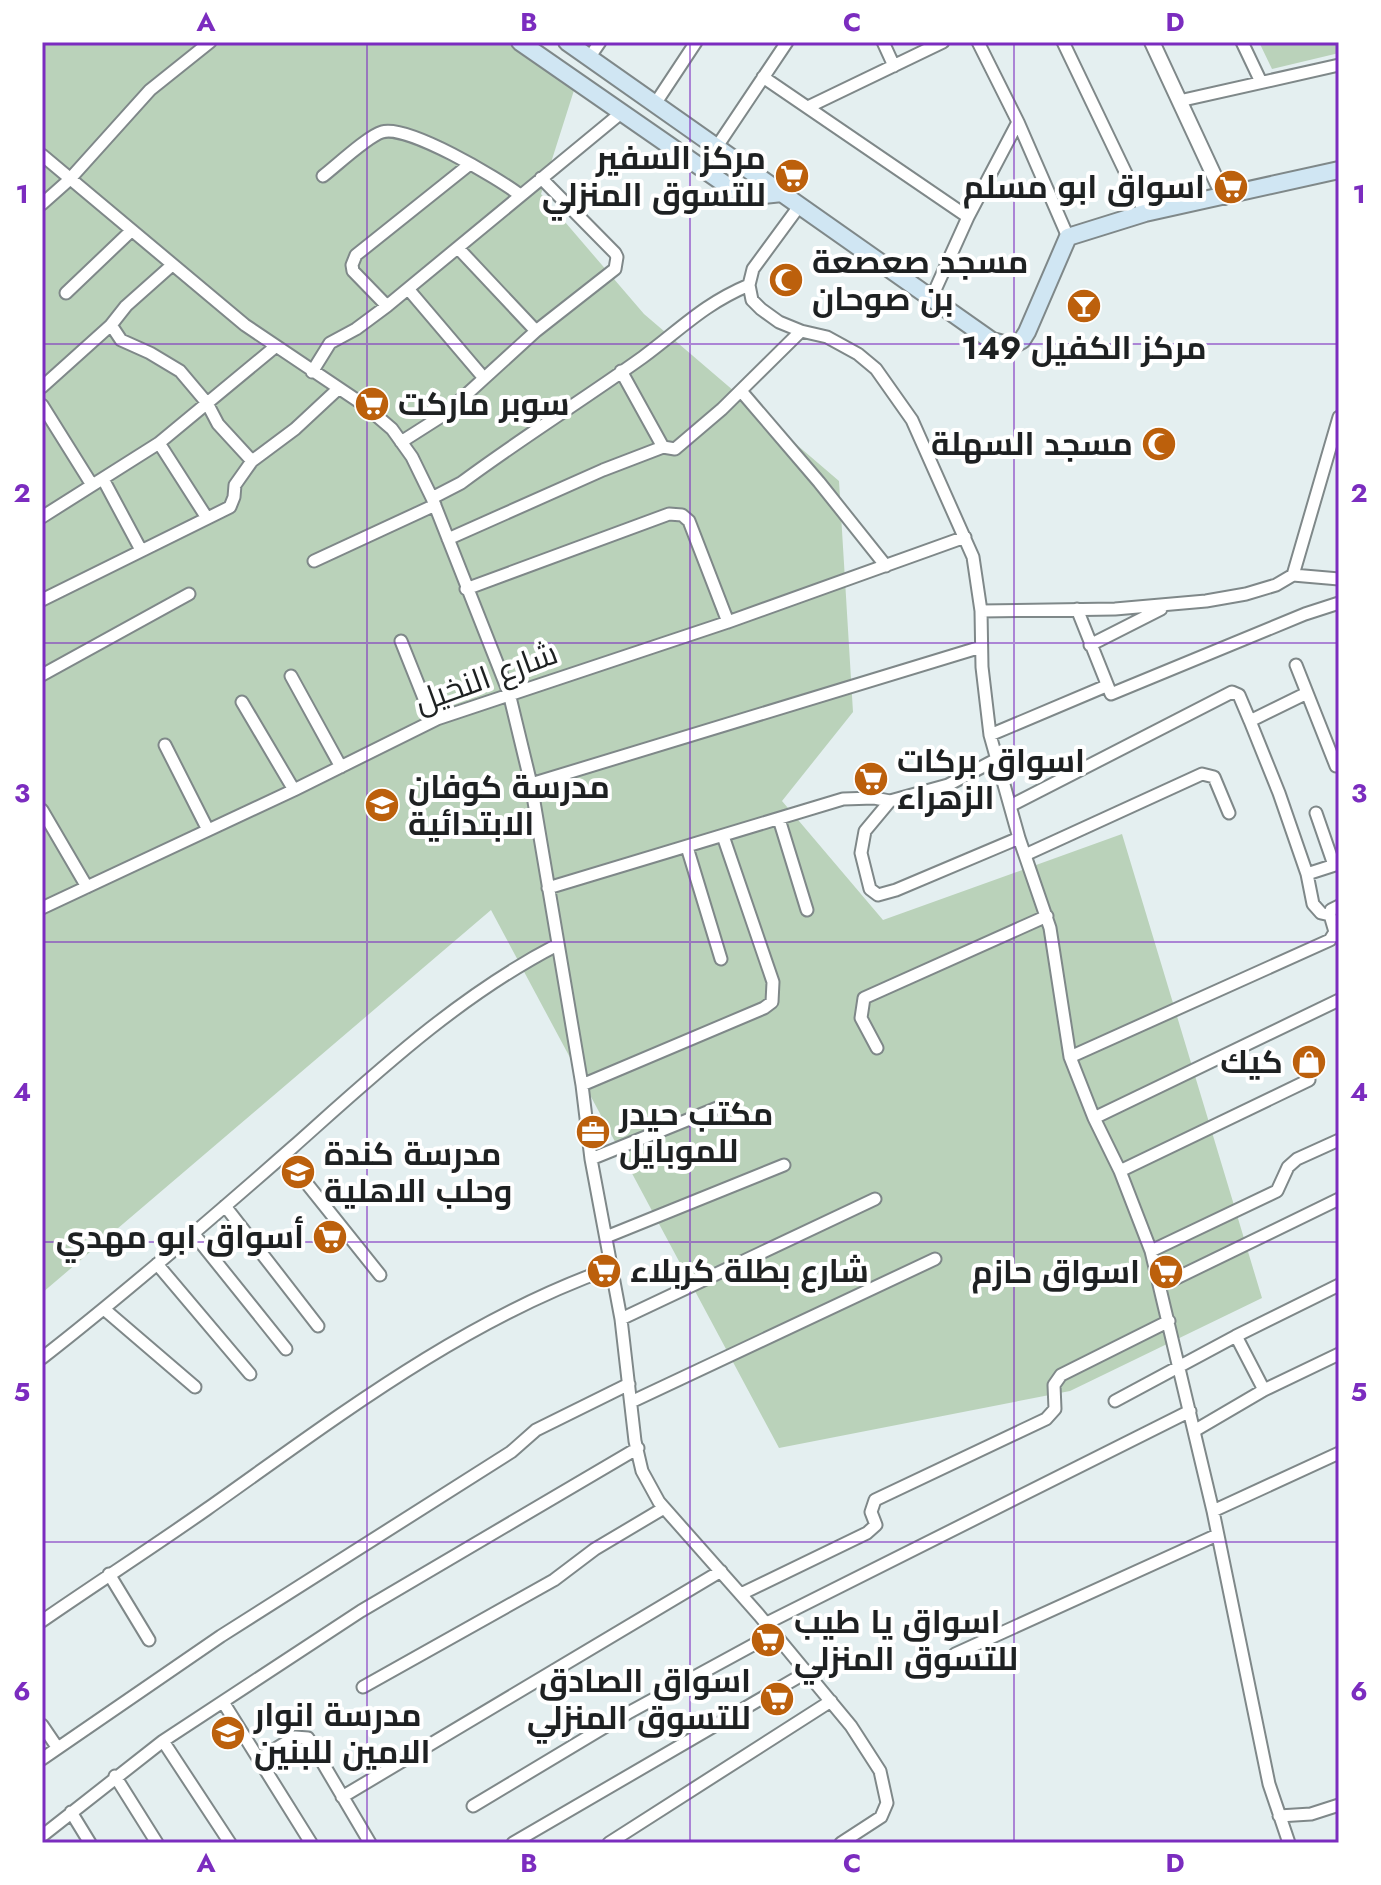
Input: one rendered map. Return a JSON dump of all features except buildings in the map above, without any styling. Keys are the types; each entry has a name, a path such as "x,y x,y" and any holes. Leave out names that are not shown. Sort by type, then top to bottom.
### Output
{"main road":[{"path":"520,42 732,189 756,196 782,193"},
{"path":"567,42 931,299 1004,346 1017,344 1027,332 1068,237 1145,213 1339,170"}],"street":[{"path":"42,204 69,180 150,90 210,42"},
{"path":"589,58 600,42"},
{"path":"655,104 696,42"},
{"path":"716,148 787,42"},
{"path":"883,42 894,66"},
{"path":"808,107 943,42"},
{"path":"978,42 1018,122 1068,237"},
{"path":"1063,42 1145,213"},
{"path":"1152,42 1224,197"},
{"path":"1242,42 1261,82"},
{"path":"1179,101 1339,65"},
{"path":"763,77 968,217"},
{"path":"312,372 330,343 356,329 409,290 621,113"},
{"path":"931,299 968,217 1018,122"},
{"path":"323,176 385,131 399,131 488,172 520,195"},
{"path":"42,155 171,266 275,347 364,405 392,429 412,457 434,501 509,693 531,784 582,1085 591,1159 621,1319 642,1471 664,1508 831,1701 880,1771 887,1803 881,1817 841,1843"},
{"path":"387,306 353,271 356,255 470,164"},
{"path":"401,442 445,414 536,331 615,269 617,257 541,178"},
{"path":"800,205 753,269 749,285 752,300 779,322 827,337 858,354 876,369 912,420 965,537 977,576 990,735 1019,838 1047,916 1055,950 1063,1025 1070,1057 1151,1251 1213,1511 1269,1784 1289,1843"},
{"path":"66,293 131,231"},
{"path":"458,248 536,331"},
{"path":"42,387 171,266"},
{"path":"314,561 434,501 621,371 696,314 723,296 749,285"},
{"path":"409,290 483,377"},
{"path":"111,325 121,340 180,371 207,403 218,424 252,461"},
{"path":"448,539 663,447 675,449 741,391 801,331"},
{"path":"42,517 159,443 275,347"},
{"path":"621,371 663,447"},
{"path":"42,600 230,507 235,485 252,461 295,429 338,389"},
{"path":"741,391 886,566"},
{"path":"42,405 98,482 141,550"},
{"path":"1293,575 1336,436 1339,417"},
{"path":"159,443 207,518"},
{"path":"466,589 669,514 682,515 689,521 728,622"},
{"name":"شارع النخيل","path":"42,908 433,721 728,622 965,537"},
{"path":"981,611 1115,609 1246,594 1276,585 1293,575 1339,579"},
{"path":"42,675 189,594"},
{"path":"1077,609 1111,694 1339,603"},
{"path":"1090,645 1169,604"},
{"path":"401,641 433,721"},
{"path":"531,784 981,647"},
{"path":"1296,665 1336,766 1339,766"},
{"path":"291,676 341,767"},
{"path":"990,735 1106,686"},
{"path":"1010,806 1232,692 1239,695 1279,793 1307,874 1313,904 1321,913 1330,915"},
{"path":"1250,721 1307,693"},
{"path":"242,702 294,790"},
{"path":"165,745 208,830"},
{"path":"548,888 843,799 890,801 948,785 997,759"},
{"path":"1025,855 1202,774 1214,777 1229,813"},
{"path":"890,801 865,831 861,853 870,889 878,895 1019,838"},
{"path":"42,810 87,887"},
{"path":"1307,874 1336,864 1316,813"},
{"path":"779,819 807,910"},
{"path":"582,1085 772,1002 773,982 723,836"},
{"path":"687,847 721,959"},
{"path":"1070,1057 1330,940 1335,932 1331,910 1339,906"},
{"path":"877,1048 861,1018 864,998 1047,916"},
{"path":"42,1358 104,1309 451,1012 511,969 557,945"},
{"path":"1094,1118 1339,1000"},
{"path":"1120,1171 1309,1080"},
{"path":"591,1159 717,1108"},
{"path":"1151,1251 1277,1191 1288,1167 1297,1159 1339,1140"},
{"path":"284,1155 380,1275"},
{"path":"606,1237 784,1165"},
{"path":"621,1319 875,1199"},
{"path":"1160,1286 1339,1199"},
{"path":"225,1206 318,1326"},
{"path":"193,1233 286,1349"},
{"path":"631,1402 935,1259"},
{"path":"157,1264 250,1374"},
{"path":"42,1621 328,1422 442,1347 534,1299 611,1268"},
{"path":"1115,1401 1339,1285"},
{"path":"104,1309 195,1387"},
{"path":"741,1594 867,1533 876,1525 871,1512 875,1500 1046,1419 1055,1409 1054,1385 1061,1375 1169,1321"},
{"path":"1236,1336 1264,1390"},
{"path":"1194,1431 1264,1390 1339,1354"},
{"path":"42,1759 221,1636 511,1452 536,1430 629,1384"},
{"path":"473,1806 771,1628 1190,1411"},
{"path":"42,1836 163,1741 361,1611 638,1448"},
{"path":"1213,1511 1339,1453"},
{"path":"363,1687 554,1580 595,1549 664,1508"},
{"path":"955,1654 1217,1535"},
{"path":"342,1797 721,1571"},
{"path":"109,1574 149,1640"},
{"path":"513,1843 807,1672"},
{"path":"609,1843 831,1701"},
{"path":"223,1702 311,1843"},
{"path":"42,1725 57,1747"},
{"path":"259,1759 295,1737 308,1738 370,1843"},
{"path":"163,1741 230,1843"},
{"path":"115,1776 157,1843"},
{"path":"1279,1816 1311,1814 1339,1805"},
{"path":"71,1812 90,1843"}],"green space":[{"path":"42,42 511,42 576,84 541,194 644,314 839,481 853,712 782,801 883,920 1122,834 1262,1298 1070,1391 779,1448 491,910 42,1293"},
{"path":"1259,42 1339,42 1339,53 1272,69"}],"place":[{"name":"مركز السفير للتسوق المنزلي","path":"792,176"},
{"name":"اسواق ابو مسلم","path":"1231,187"},
{"name":"مسجد صعصعة بن صوحان","path":"786,280"},
{"name":"مركز الكفيل 149","path":"1084,306"},
{"name":"سوبر ماركت","path":"372,404"},
{"name":"مسجد السهلة","path":"1159,444"},
{"name":"اسواق بركات الزهراء","path":"871,779"},
{"name":"مدرسة كوفان الابتدائية","path":"382,805"},
{"name":"كيك","path":"1309,1062"},
{"name":"مكتب حيدر للموبايل","path":"593,1132"},
{"name":"مدرسة كندة وحلب الاهلية","path":"298,1172"},
{"name":"أسواق ابو مهدي","path":"330,1237"},
{"name":"شارع بطلة كربلاء","path":"604,1271"},
{"name":"اسواق حازم","path":"1166,1272"},
{"name":"اسواق يا طيب للتسوق المنزلي","path":"768,1640"},
{"name":"اسواق الصادق للتسوق المنزلي","path":"777,1699"},
{"name":"مدرسة انوار الامين للبنين","path":"228,1733"}]}
